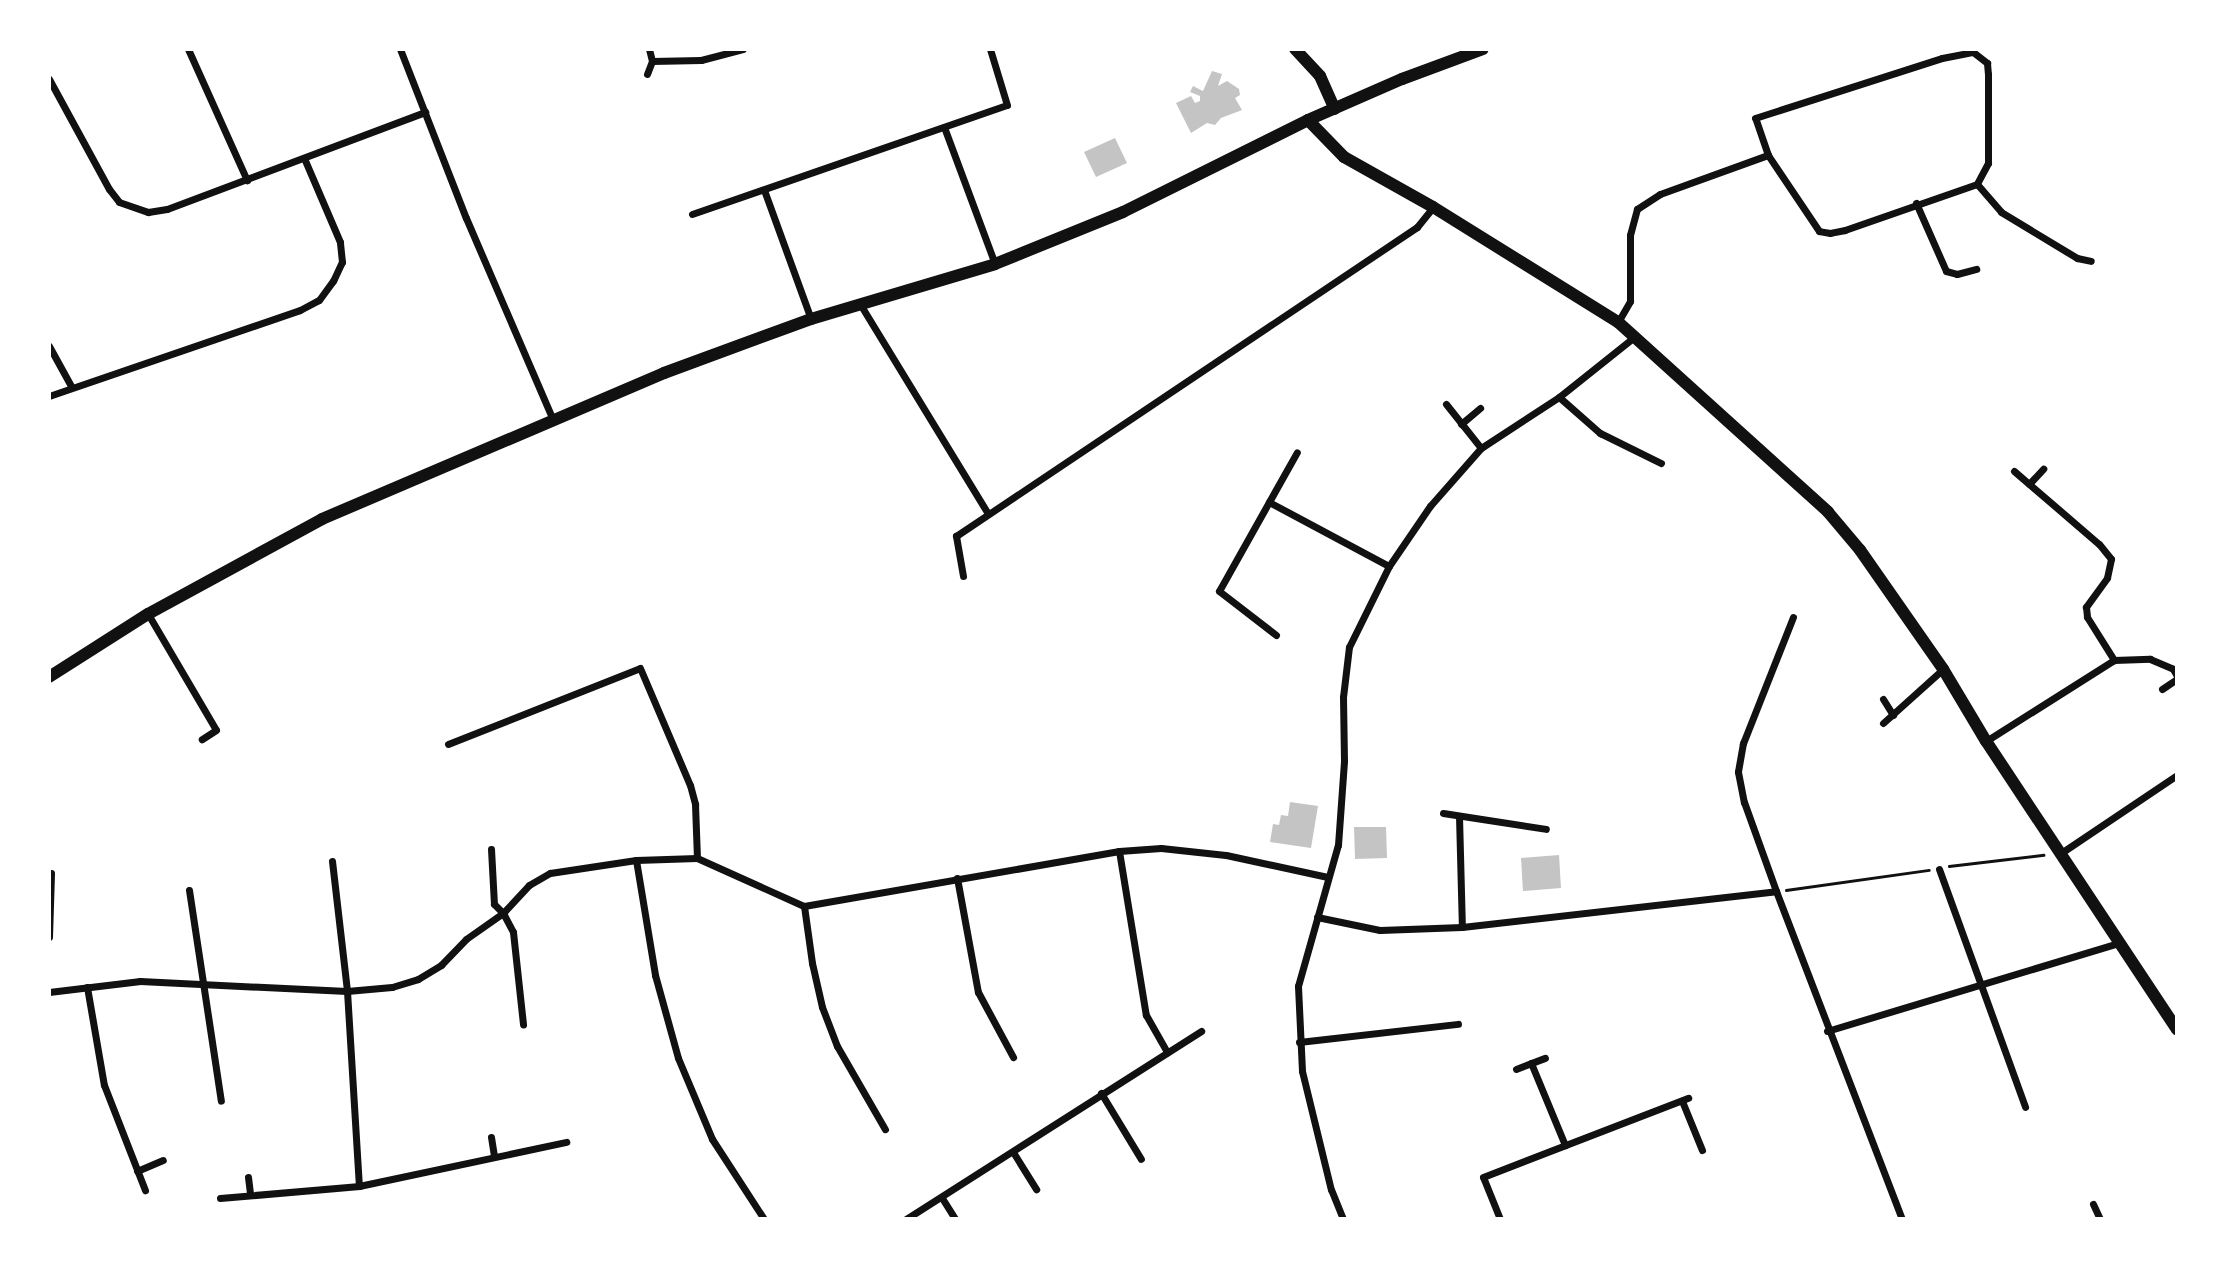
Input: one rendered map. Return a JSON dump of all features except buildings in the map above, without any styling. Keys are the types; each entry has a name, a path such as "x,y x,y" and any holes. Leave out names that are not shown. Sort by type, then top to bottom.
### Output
{"street":[{"path":"188,49 247,180"},
{"path":"400,49 466,218 552,418"},
{"path":"647,74 652,61 649,49"},
{"path":"652,61 701,60 743,49"},
{"path":"692,214 1007,105 990,49"},
{"path":"1295,49 1320,76 1335,109"},
{"path":"49,677 148,614 321,519 552,418 811,319 995,264 1122,212 1335,109 1483,49"},
{"path":"1973,52 1987,62 1988,163 1977,184 1830,233 1819,231 1768,155 1755,118 1942,58 1973,52"},
{"path":"49,79 109,189 119,202 132,209 148,212 167,209 425,112"},
{"path":"1308,121 1344,157 1433,207 1618,323 1828,512 1860,550 1943,669 1986,741 2177,1030"},
{"path":"944,127 995,264"},
{"path":"1618,323 1630,301 1630,235 1637,209 1660,194 1768,155"},
{"path":"49,396 71,386 300,310 319,300 333,281 342,262 340,242 304,158"},
{"path":"1977,184 2001,212 2077,258 2091,261"},
{"path":"764,190 811,319"},
{"path":"1916,203 1946,271 1957,274 1976,269"},
{"path":"963,576 956,536 987,512 1417,227 1433,207"},
{"path":"860,304 987,512"},
{"path":"1342,1219 1328,1176 1302,1071 1298,985 1338,845 1344,761 1343,697 1349,646 1389,566 1430,506 1481,448 1559,397 1633,338"},
{"path":"49,346 71,386"},
{"path":"1559,397 1600,433 1661,463"},
{"path":"1446,404 1481,448"},
{"path":"1461,424 1479,408"},
{"path":"1276,635 1219,591 1297,452"},
{"path":"2029,484 2043,469"},
{"path":"2014,471 2099,544 2111,559 2107,578 2086,607 2087,617 2114,660"},
{"path":"1269,502 1389,566"},
{"path":"148,614 216,730 202,739"},
{"path":"1793,617 1746,733 1738,772 1744,802 1776,891 1902,1219"},
{"path":"1986,741 2114,660 2150,659 2173,669 2177,678 2162,689"},
{"path":"448,744 640,668 690,785 695,804 697,858"},
{"path":"1883,723 1943,669"},
{"path":"1883,699 1893,715"},
{"path":"2061,853 2177,775"},
{"path":"1443,813 1546,829"},
{"path":"1459,816 1462,927"},
{"path":"491,849 494,904 503,913 513,932 523,1024"},
{"path":"49,992 140,981 347,991 392,986 418,979 441,965 466,939 503,913 529,884 550,873 636,860 697,858 804,906 824,905 957,878 1119,851 1194,850 1328,877"},
{"path":"1119,851 1146,1015 1167,1052"},
{"path":"636,860 655,975 678,1058 712,1139 764,1219"},
{"path":"332,861 347,991 359,1186"},
{"path":"1939,869 2025,1107"},
{"path":"49,937 51,873"},
{"path":"957,878 978,992 1013,1057"},
{"path":"189,890 201,984 221,1101"},
{"path":"1317,917 1380,930 1462,927 1776,891"},
{"path":"804,906 812,963 822,1007 837,1046 885,1129"},
{"path":"1828,1031 2119,943"},
{"path":"87,987 104,1086 145,1190"},
{"path":"1299,1042 1458,1024"},
{"path":"906,1219 1013,1152 1063,1116 1201,1031"},
{"path":"1516,1069 1545,1058"},
{"path":"1531,1063 1564,1145"},
{"path":"1101,1093 1141,1159"},
{"path":"1500,1219 1483,1177 1685,1099 1702,1150"},
{"path":"491,1137 494,1157"},
{"path":"219,1198 250,1193 359,1186 566,1142"},
{"path":"1013,1152 1036,1189"},
{"path":"137,1171 163,1160"},
{"path":"248,1177 250,1193"},
{"path":"942,1198 955,1219"},
{"path":"2093,1205 2100,1219"}],"path":[{"path":"1776,891 2061,853"}]}
